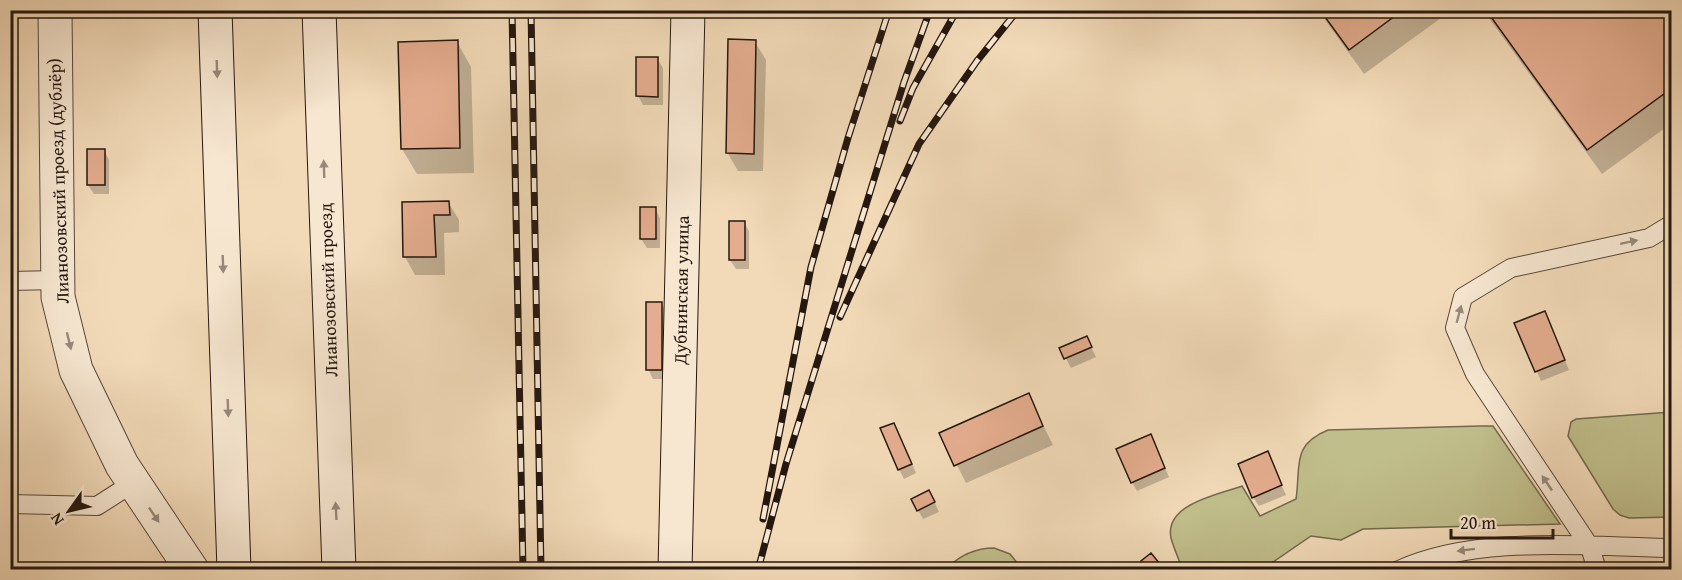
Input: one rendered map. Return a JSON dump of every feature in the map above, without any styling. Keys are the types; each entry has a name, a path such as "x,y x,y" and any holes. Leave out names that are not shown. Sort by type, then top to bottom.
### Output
{"street":[{"name":"Лианозовский проезд (дублёр)","path":"55,10 58,297 76,370 117,455 133,483 192,570"},
{"path":"215,10 234,570"},
{"name":"Лианозовский проезд","path":"319,10 339,570"},
{"name":"Дубнинская улица","path":"675,570 688,10"}],"lane":[{"path":"1597,570 1590,547 1475,374 1455,328 1463,297 1511,268 1649,238 1671,224"},
{"path":"10,281 58,280"},
{"path":"10,504 97,506 133,483"},
{"path":"1400,570 1420,560 1475,549 1671,548"}],"shaded area":[{"path":"1671,412 1671,517 1629,518 1620,515 1613,509 1568,436 1571,422 1576,419"},
{"path":"1493,426 1560,524 1363,529 1341,540 1311,536 1263,569 1182,569 1171,538 1171,526 1184,509 1207,497 1242,486 1260,516 1296,499 1300,458 1303,450 1308,442 1328,430"},
{"path":"994,548 1010,554 1022,569 946,569 956,560 968,554 980,549"}],"building":[{"path":"1320,10 1403,10 1349,50"},
{"path":"1486,10 1672,10 1672,88 1587,150"},
{"path":"728,39 756,40 754,154 726,153"},
{"path":"458,40 460,148 401,149 398,42"},
{"path":"636,57 658,57 658,97 636,96"},
{"path":"87,149 105,149 105,185 87,185"},
{"path":"10,155 13,155 14,188 10,188"},
{"path":"449,201 450,215 434,215 436,257 403,257 402,202"},
{"path":"640,207 656,207 656,239 640,239"},
{"path":"729,221 745,221 745,260 729,260"},
{"path":"646,302 662,302 662,370 646,370"},
{"path":"1545,311 1565,360 1535,372 1514,323"},
{"path":"1087,336 1092,347 1064,359 1059,348"},
{"path":"1029,393 1043,426 954,466 939,433"},
{"path":"894,423 912,464 898,470 880,428"},
{"path":"1151,434 1165,468 1131,483 1116,449"},
{"path":"1268,451 1282,485 1252,498 1238,464"},
{"path":"929,490 935,502 917,511 911,499"},
{"path":"1151,553 1163,570 1147,570 1141,561"}],"railway":[{"path":"512,10 523,570"},
{"path":"531,10 541,570"},
{"path":"763,519 811,267 848,138 889,10"},
{"path":"758,570 786,464 904,82 930,10"},
{"path":"900,121 913,88 957,10"},
{"path":"840,317 919,144 977,61 1018,10"}]}
